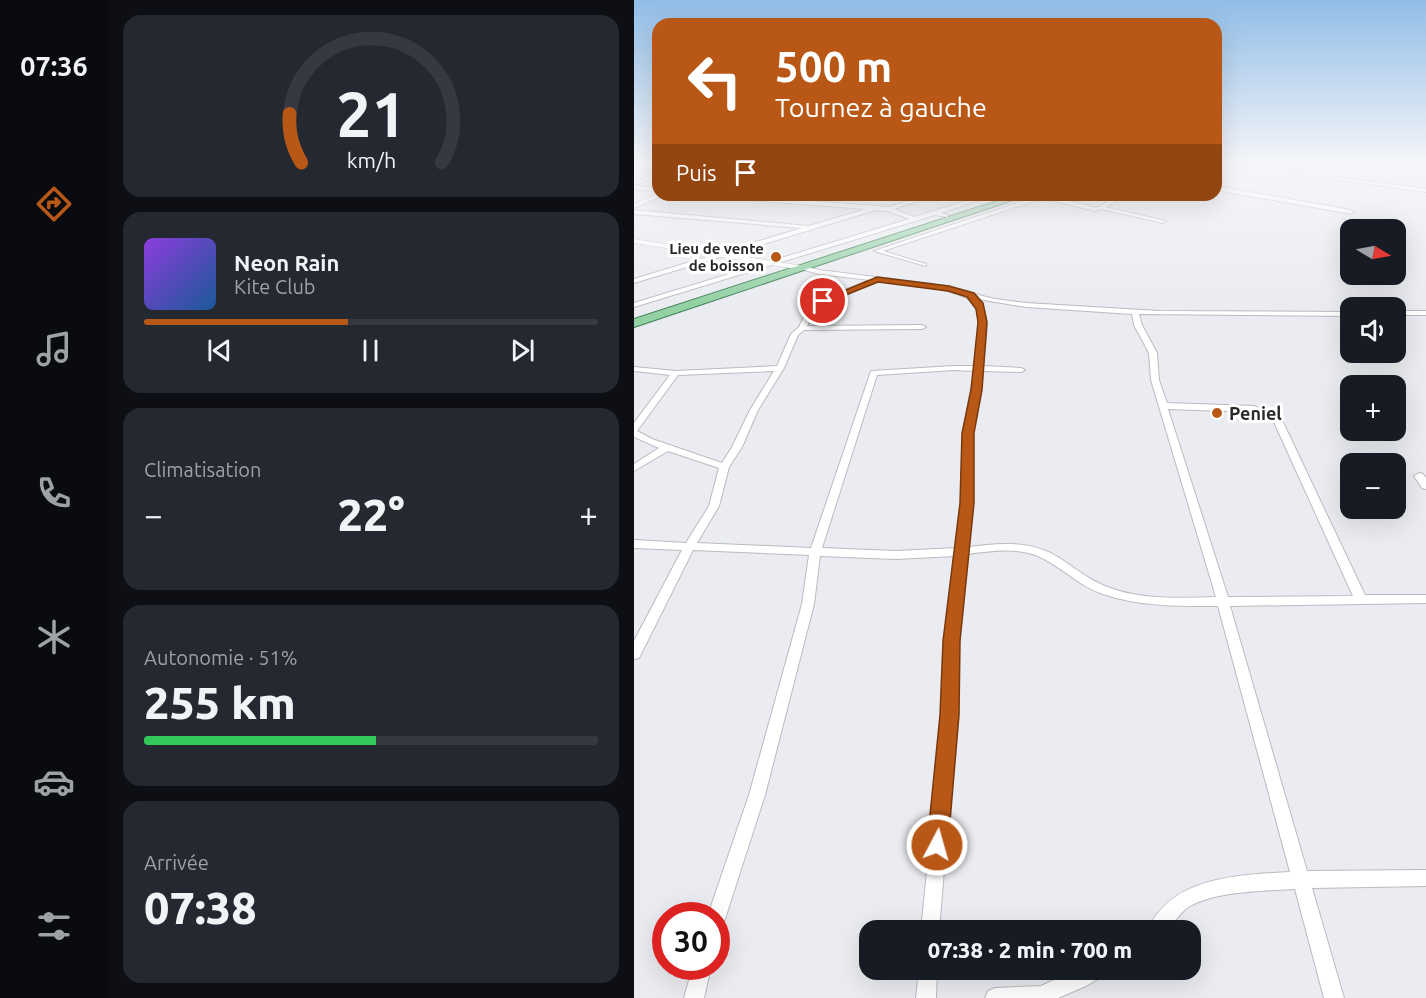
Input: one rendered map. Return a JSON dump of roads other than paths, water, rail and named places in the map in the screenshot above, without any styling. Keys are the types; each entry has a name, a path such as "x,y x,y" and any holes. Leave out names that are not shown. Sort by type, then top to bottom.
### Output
{"main road":[{"path":"634,317 799,267 960,212"},
{"path":"634,322 970,212"}],"street":[{"path":"634,212 813,228"},
{"path":"634,281 864,212"},
{"path":"895,212 914,219 939,221 977,212"},
{"path":"924,265 877,251 958,212"},
{"path":"1110,212 1163,221"},
{"path":"939,221 946,216"},
{"path":"634,305 914,219"},
{"path":"634,241 940,287 1010,304 1135,312 1340,314"},
{"path":"635,271 654,275"},
{"path":"634,654 714,506 724,467 737,447 754,410 780,368 795,334 802,328 811,310 818,303 877,279"},
{"path":"931,920 950,715 951,641 967,503 968,433 976,390 983,322 978,303 970,295"},
{"path":"1135,312 1138,325 1153,354 1155,380 1223,602 1334,998"},
{"path":"1406,313 1426,313"},
{"path":"802,328 922,327"},
{"path":"634,369 676,373 780,368"},
{"path":"722,902 765,765 808,604 815,552 874,373 930,368 1021,370"},
{"path":"676,373 634,431 667,447 724,467"},
{"path":"1164,406 1254,409 1278,420 1361,600"},
{"path":"634,468 667,447"},
{"path":"1419,476 1426,486"},
{"path":"634,544 927,555 996,548 1030,549 1048,555 1088,583 1140,600 1223,602 1426,599"},
{"path":"1166,920 1181,902 1207,891 1300,880 1426,878"},
{"path":"694,998 698,980"},
{"path":"926,998 927,980"},
{"path":"995,998 1042,996 1077,980"}],"place":[{"name":"Lieu de vente de boisson","path":"776,257"},
{"name":"Peniel","path":"1217,413"}]}
